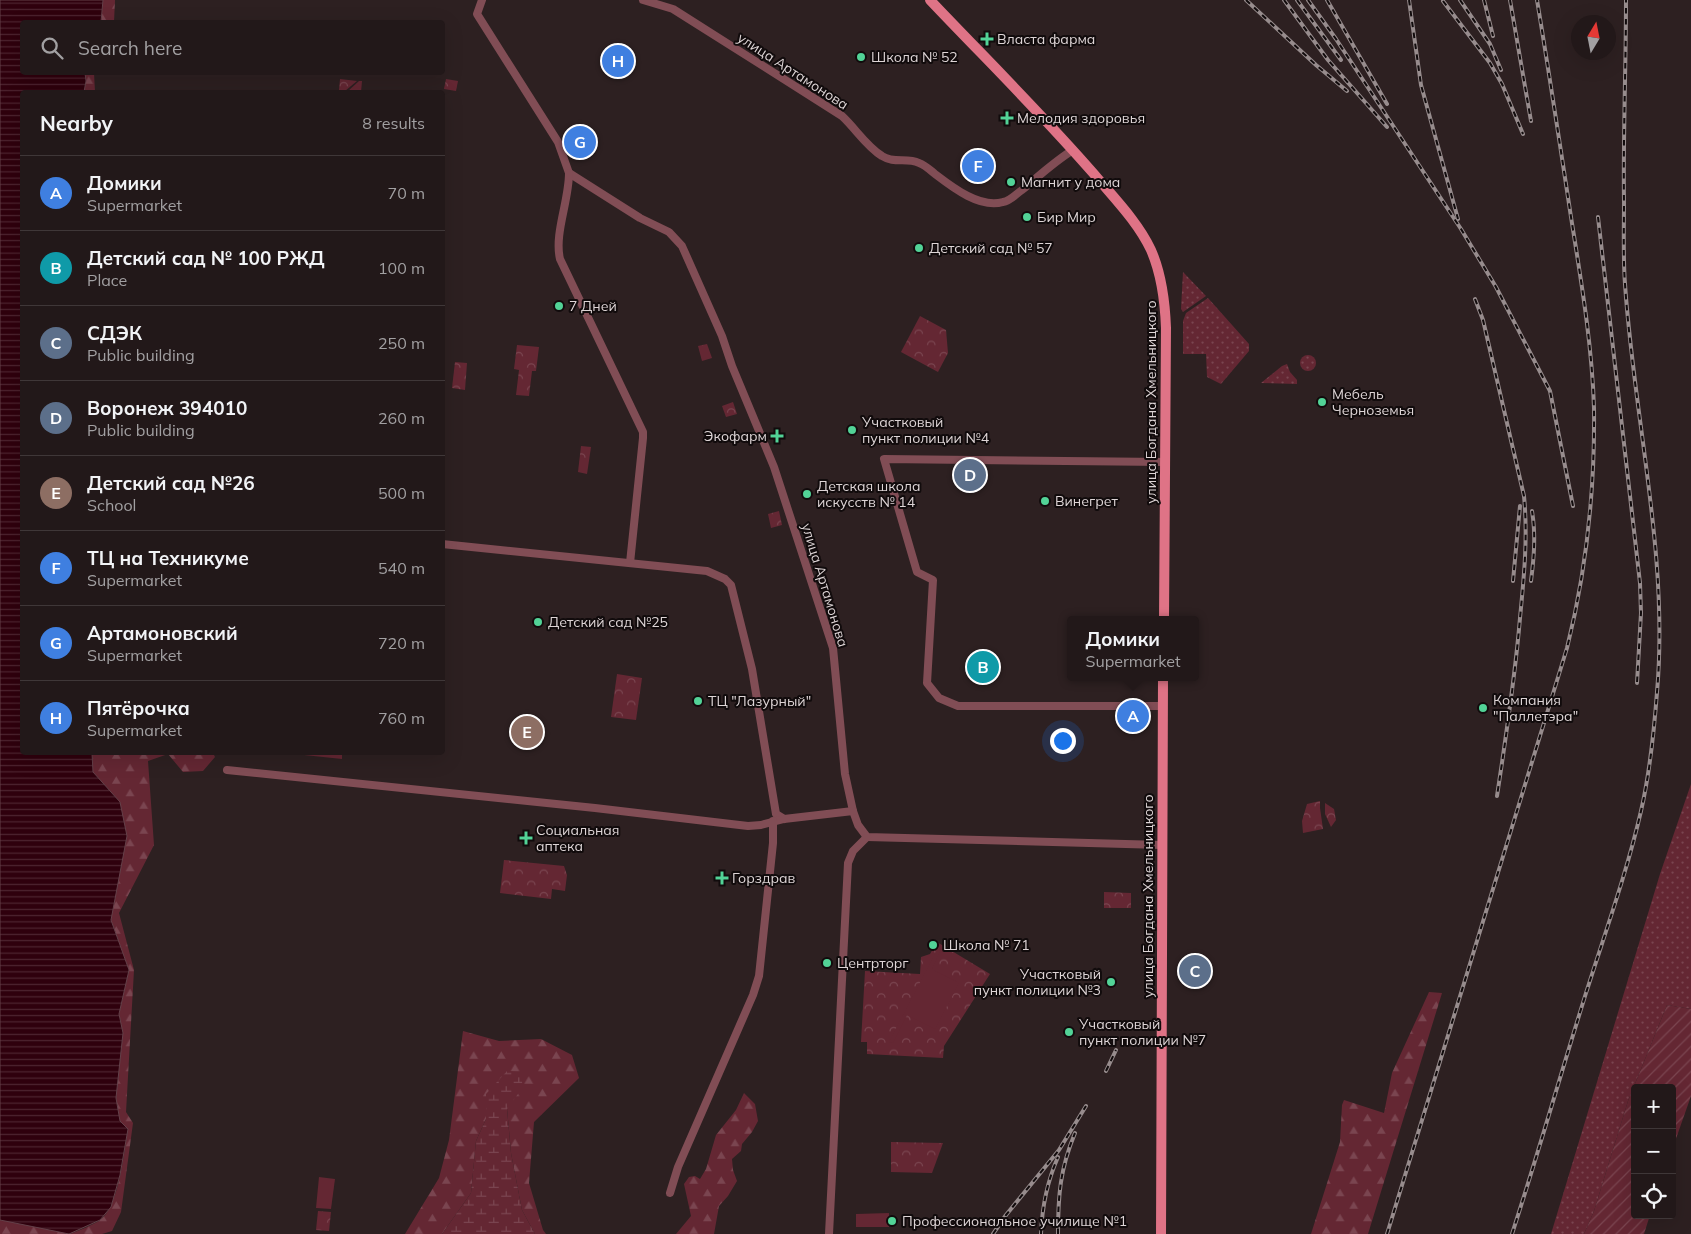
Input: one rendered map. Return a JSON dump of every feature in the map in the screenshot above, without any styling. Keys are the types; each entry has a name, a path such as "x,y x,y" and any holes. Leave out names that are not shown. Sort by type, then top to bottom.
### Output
{"main road":[{"name":"улица Богдана Хмельницкого","path":"930,0 1073,150 1135,223 1151,249 1159,270 1163,286 1166,328 1164,616"},
{"name":"улица Богдана Хмельницкого","path":"1161,1234 1163,681"}],"street":[{"path":"482,0 478,14 558,142 569,174 569,190 558,244 560,259 643,432 630,563"},
{"name":"улица Артамонова","path":"643,0 673,9 842,116 883,157 892,161 918,162 978,201 994,204 1008,201 1060,158 1073,150"},
{"name":"улица Артамонова","path":"569,174 640,218 669,232 682,246 722,336 732,366 774,467 833,648 845,774 852,811 858,825 867,837"},
{"path":"1163,706 958,706 939,698 927,683 933,580 917,572 884,459 1166,462"},
{"path":"445,544 707,571 725,579 731,585 752,668 776,814 784,819"},
{"path":"227,770 595,808 748,826 784,819 852,811"},
{"path":"670,1193 678,1167 753,995 759,976 773,843 773,821"},
{"path":"829,1234 848,863 853,851 867,837 1162,845"}],"green space":[{"path":"103,0 115,0 114,20 101,20"},
{"path":"85,75 94,75 95,90 84,90"},
{"path":"340,79 357,81 346,90 339,90"},
{"path":"446,79 458,81 456,91 444,89"},
{"path":"359,81 362,81 361,90 349,90"},
{"path":"1183,272 1206,296 1183,312 1181,309"},
{"path":"1208,298 1249,344 1249,351 1221,384 1207,377 1206,354 1183,354 1183,321 1186,313"},
{"path":"920,316 946,330 948,353 938,372 901,352"},
{"path":"707,344 712,358 702,361 698,346"},
{"path":"517,345 539,347 536,371 532,371 529,396 516,395 519,370 514,369"},
{"path":"1308,355 1314,357 1316,363 1314,369 1308,371 1302,369 1300,363 1302,357"},
{"path":"455,362 467,363 465,390 452,388"},
{"path":"1287,364 1290,372 1297,380 1297,384 1261,383 1282,366"},
{"path":"733,402 737,414 726,417 722,406"},
{"path":"581,446 591,447 587,474 578,472"},
{"path":"779,511 782,525 771,528 768,514"},
{"path":"617,674 642,678 636,720 611,717"},
{"path":"92,755 165,755 148,761 154,845 119,913 134,970 126,1112 133,1123 121,1212 112,1231 102,1234 70,1234 99,1221 106,1214 120,1179 128,1129 120,1121 116,1098 123,1033 119,1014 129,970 111,920 120,802 93,772"},
{"path":"169,755 214,755 215,757 203,771 183,772"},
{"path":"304,755 342,755 342,759"},
{"path":"1691,784 1691,1009 1667,1005 1635,1084 1631,1084 1631,1094 1594,1211 1584,1234 1551,1234 1660,874"},
{"path":"1320,801 1323,829 1303,833 1302,821 1307,804"},
{"path":"1325,803 1334,809 1336,820 1331,827 1325,814"},
{"path":"504,860 564,866 567,875 565,891 552,889 551,899 500,893"},
{"path":"1104,892 1131,893 1131,908 1104,908"},
{"path":"937,942 990,974 944,1046 943,1058 867,1054 867,1042 861,1042 865,971 920,974 921,957 930,954"},
{"path":"938,948 941,949 932,969 959,983 935,1029 907,1015 893,1043 889,1042"},
{"path":"1429,992 1442,993 1368,1234 1311,1234 1340,1142 1342,1105 1344,1100 1384,1113 1392,1073"},
{"path":"1667,1005 1691,1009 1691,1096 1676,1139 1676,1084 1635,1084"},
{"path":"463,1031 499,1041 541,1039 572,1055 579,1078 534,1122 529,1183 543,1230 546,1234 535,1234 522,1210 511,1153 507,1108 486,1094 486,1119 476,1141 471,1193 442,1234 405,1234 439,1178 449,1140"},
{"path":"507,1071 520,1072 523,1087 507,1109 511,1153 522,1210 535,1234 442,1234 471,1193 476,1141 486,1119 486,1094"},
{"path":"744,1093 755,1104 758,1121 742,1144 741,1151 732,1159 737,1181 719,1206 714,1234 676,1234 691,1216 684,1184 689,1177 695,1176 700,1179 706,1169 716,1135 736,1110"},
{"path":"1631,1094 1631,1219 1649,1219 1644,1234 1584,1234 1594,1211"},
{"path":"891,1142 943,1143 932,1173 891,1172"},
{"path":"319,1177 335,1179 331,1209 316,1208"},
{"path":"318,1211 331,1212 329,1231 316,1230"},
{"path":"889,1213 889,1227 856,1227 856,1214"},
{"path":"0,1219 70,1234 0,1234"}],"shaded area":[{"path":"0,0 103,0 101,20 20,20 20,75 85,75 86,81 84,90 20,90 20,755 92,755 93,772 120,802 127,836 111,920 129,970 119,1014 123,1033 116,1098 120,1121 128,1129 120,1175 111,1207 100,1220 69,1234 0,1220"}],"railway":[{"path":"1246,0 1347,91"},
{"path":"1284,0 1328,60 1387,127"},
{"path":"1297,0 1341,60"},
{"path":"1308,0 1336,39 1461,229 1496,287 1550,391 1573,506"},
{"path":"1327,0 1387,104"},
{"path":"1409,0 1421,85 1458,219"},
{"path":"1460,0 1490,44 1501,70"},
{"path":"1484,0 1493,36"},
{"path":"1510,0 1531,121"},
{"path":"1387,1234 1567,648 1574,619 1588,529 1594,438 1591,360 1582,288 1537,0"},
{"path":"1512,1234 1629,857 1649,767 1657,692 1659,641 1655,539 1629,335 1624,274 1626,0"},
{"path":"1443,1 1490,63 1502,84 1523,134"},
{"path":"1598,217 1640,583 1641,613 1637,683"},
{"path":"1475,299 1483,320 1524,496 1526,527 1518,640 1497,796"},
{"path":"1513,581 1520,506"},
{"path":"1531,581 1534,546 1532,511"},
{"path":"1106,1071 1116,1050"},
{"path":"993,1234 1006,1215 1059,1150 1086,1106"},
{"path":"1058,1234 1063,1171 1075,1133"},
{"path":"1041,1234 1046,1195 1058,1157"}],"place":[{"name":"Власта фарма","path":"987,39"},
{"name":"Школа № 52","path":"861,57"},
{"name":"Пятёрочка","path":"618,61"},
{"name":"Мелодия здоровья","path":"1007,118"},
{"name":"Артамоновский","path":"580,142"},
{"name":"ТЦ на Техникуме","path":"978,166"},
{"name":"Магнит у дома","path":"1011,182"},
{"name":"Бир Мир","path":"1027,217"},
{"name":"Детский сад № 57","path":"919,248"},
{"name":"7 Дней","path":"559,306"},
{"name":"Мебель Черноземья","path":"1322,402"},
{"name":"Участковый пункт полиции №4","path":"852,430"},
{"name":"Экофарм","path":"777,436"},
{"name":"Воронеж 394010","path":"970,475"},
{"name":"Детская школа искусств № 14","path":"807,494"},
{"name":"Винегрет","path":"1045,501"},
{"name":"Детский сад №25","path":"538,622"},
{"name":"Детский сад № 100 РЖД","path":"983,667"},
{"name":"ТЦ \"Лазурный\"","path":"698,701"},
{"name":"Компания \"Паллетэра\"","path":"1483,708"},
{"name":"Домики","path":"1133,716"},
{"name":"Детский сад №26","path":"527,732"},
{"name":"Социальная аптека","path":"526,838"},
{"name":"Горздрав","path":"722,878"},
{"name":"Школа № 71","path":"933,945"},
{"name":"Центрторг","path":"827,963"},
{"name":"СДЭК","path":"1195,971"},
{"name":"Участковый пункт полиции №3","path":"1111,982"},
{"name":"Участковый пункт полиции №7","path":"1069,1032"},
{"name":"Профессиональное училище №1","path":"892,1221"}]}
